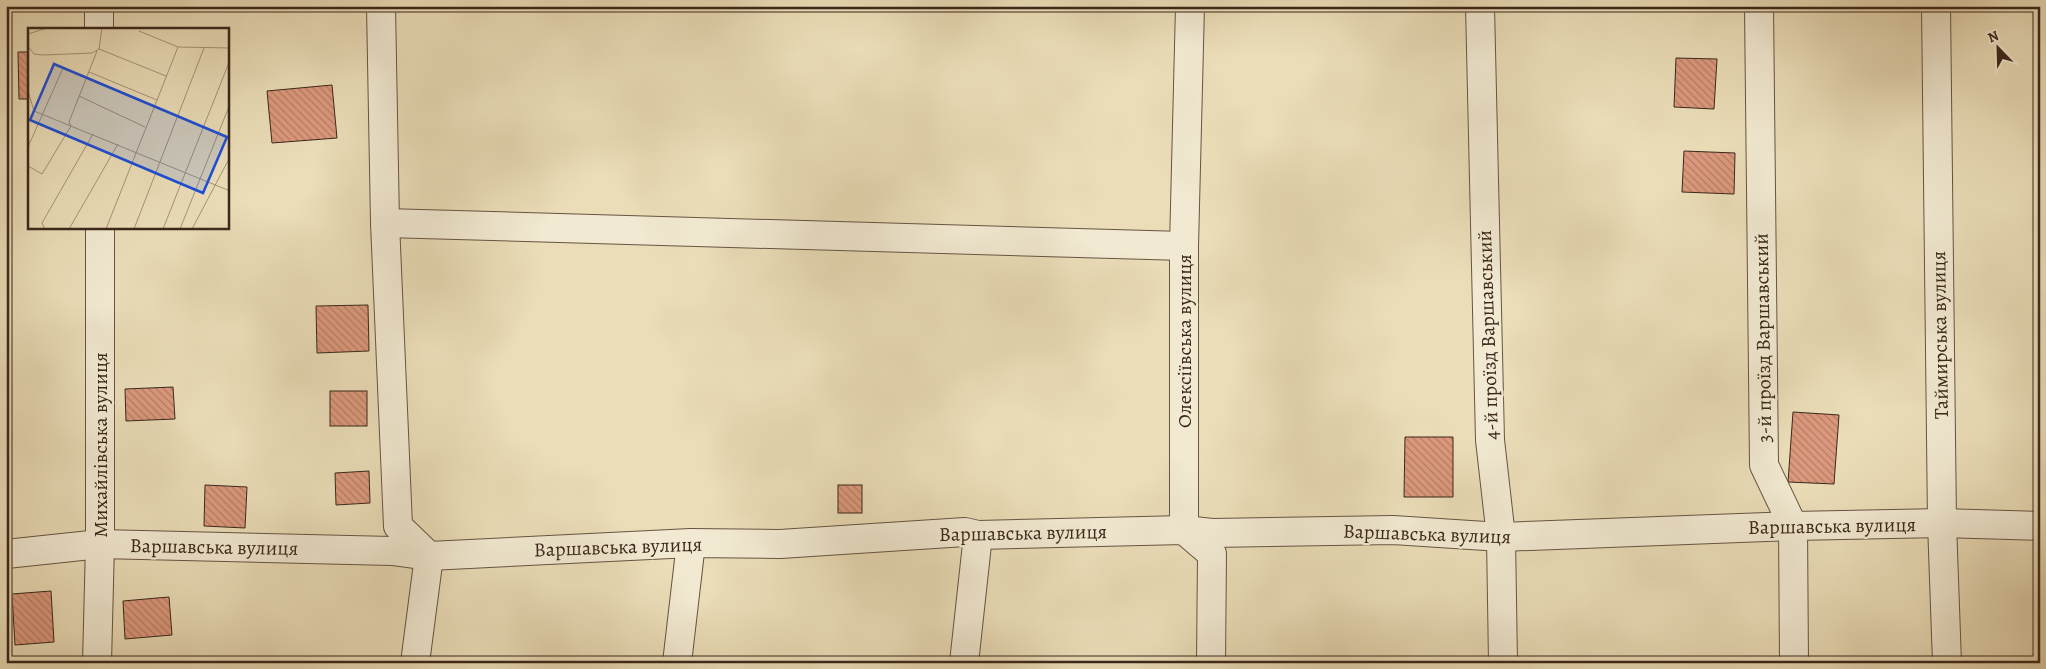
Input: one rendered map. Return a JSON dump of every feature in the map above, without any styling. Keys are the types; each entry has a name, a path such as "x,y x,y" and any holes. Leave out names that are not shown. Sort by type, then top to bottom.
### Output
{"street":[{"path":"100,6 100,28"},
{"path":"381,6 385,223 398,526 429,556 416,663"},
{"name":"Олексіївська вулиця","path":"1184,530 1184,246 1190,6"},
{"name":"4-й проїзд Варшавський","path":"1480,6 1490,440 1502,537 1503,663"},
{"name":"3-й проїзд Варшавський","path":"1759,6 1764,465 1793,526 1794,663"},
{"name":"Таймирська вулиця","path":"1936,6 1942,524 1947,663"},
{"path":"385,223 1184,246"},
{"name":"Михайлівська вулиця","path":"97,663 100,544 100,229"},
{"name":"Варшавська вулиця","path":"6,554 100,544 392,550 429,556 691,544 780,544 965,532 978,534 1184,530 1212,534 1393,530 1502,537 1793,526 1942,524 2040,526"},
{"path":"1184,530 1212,554 1211,663"},
{"path":"964,663 978,534"},
{"path":"677,663 691,544"}],"building":[{"path":"18,52 28,52 28,99 19,99"},
{"path":"1676,58 1717,59 1714,109 1674,107"},
{"path":"332,85 337,138 272,143 267,91"},
{"path":"1684,151 1735,153 1734,194 1682,192"},
{"path":"368,305 369,351 317,353 316,306"},
{"path":"173,387 175,419 126,421 125,389"},
{"path":"330,391 367,391 367,426 330,426"},
{"path":"1793,412 1839,415 1834,484 1788,482"},
{"path":"1405,437 1453,437 1453,497 1404,497"},
{"path":"369,471 370,503 336,505 335,473"},
{"path":"205,485 247,487 245,528 204,526"},
{"path":"838,485 862,485 862,513 838,513"},
{"path":"51,591 54,642 15,645 12,594"},
{"path":"169,597 172,635 125,639 123,601"}]}
